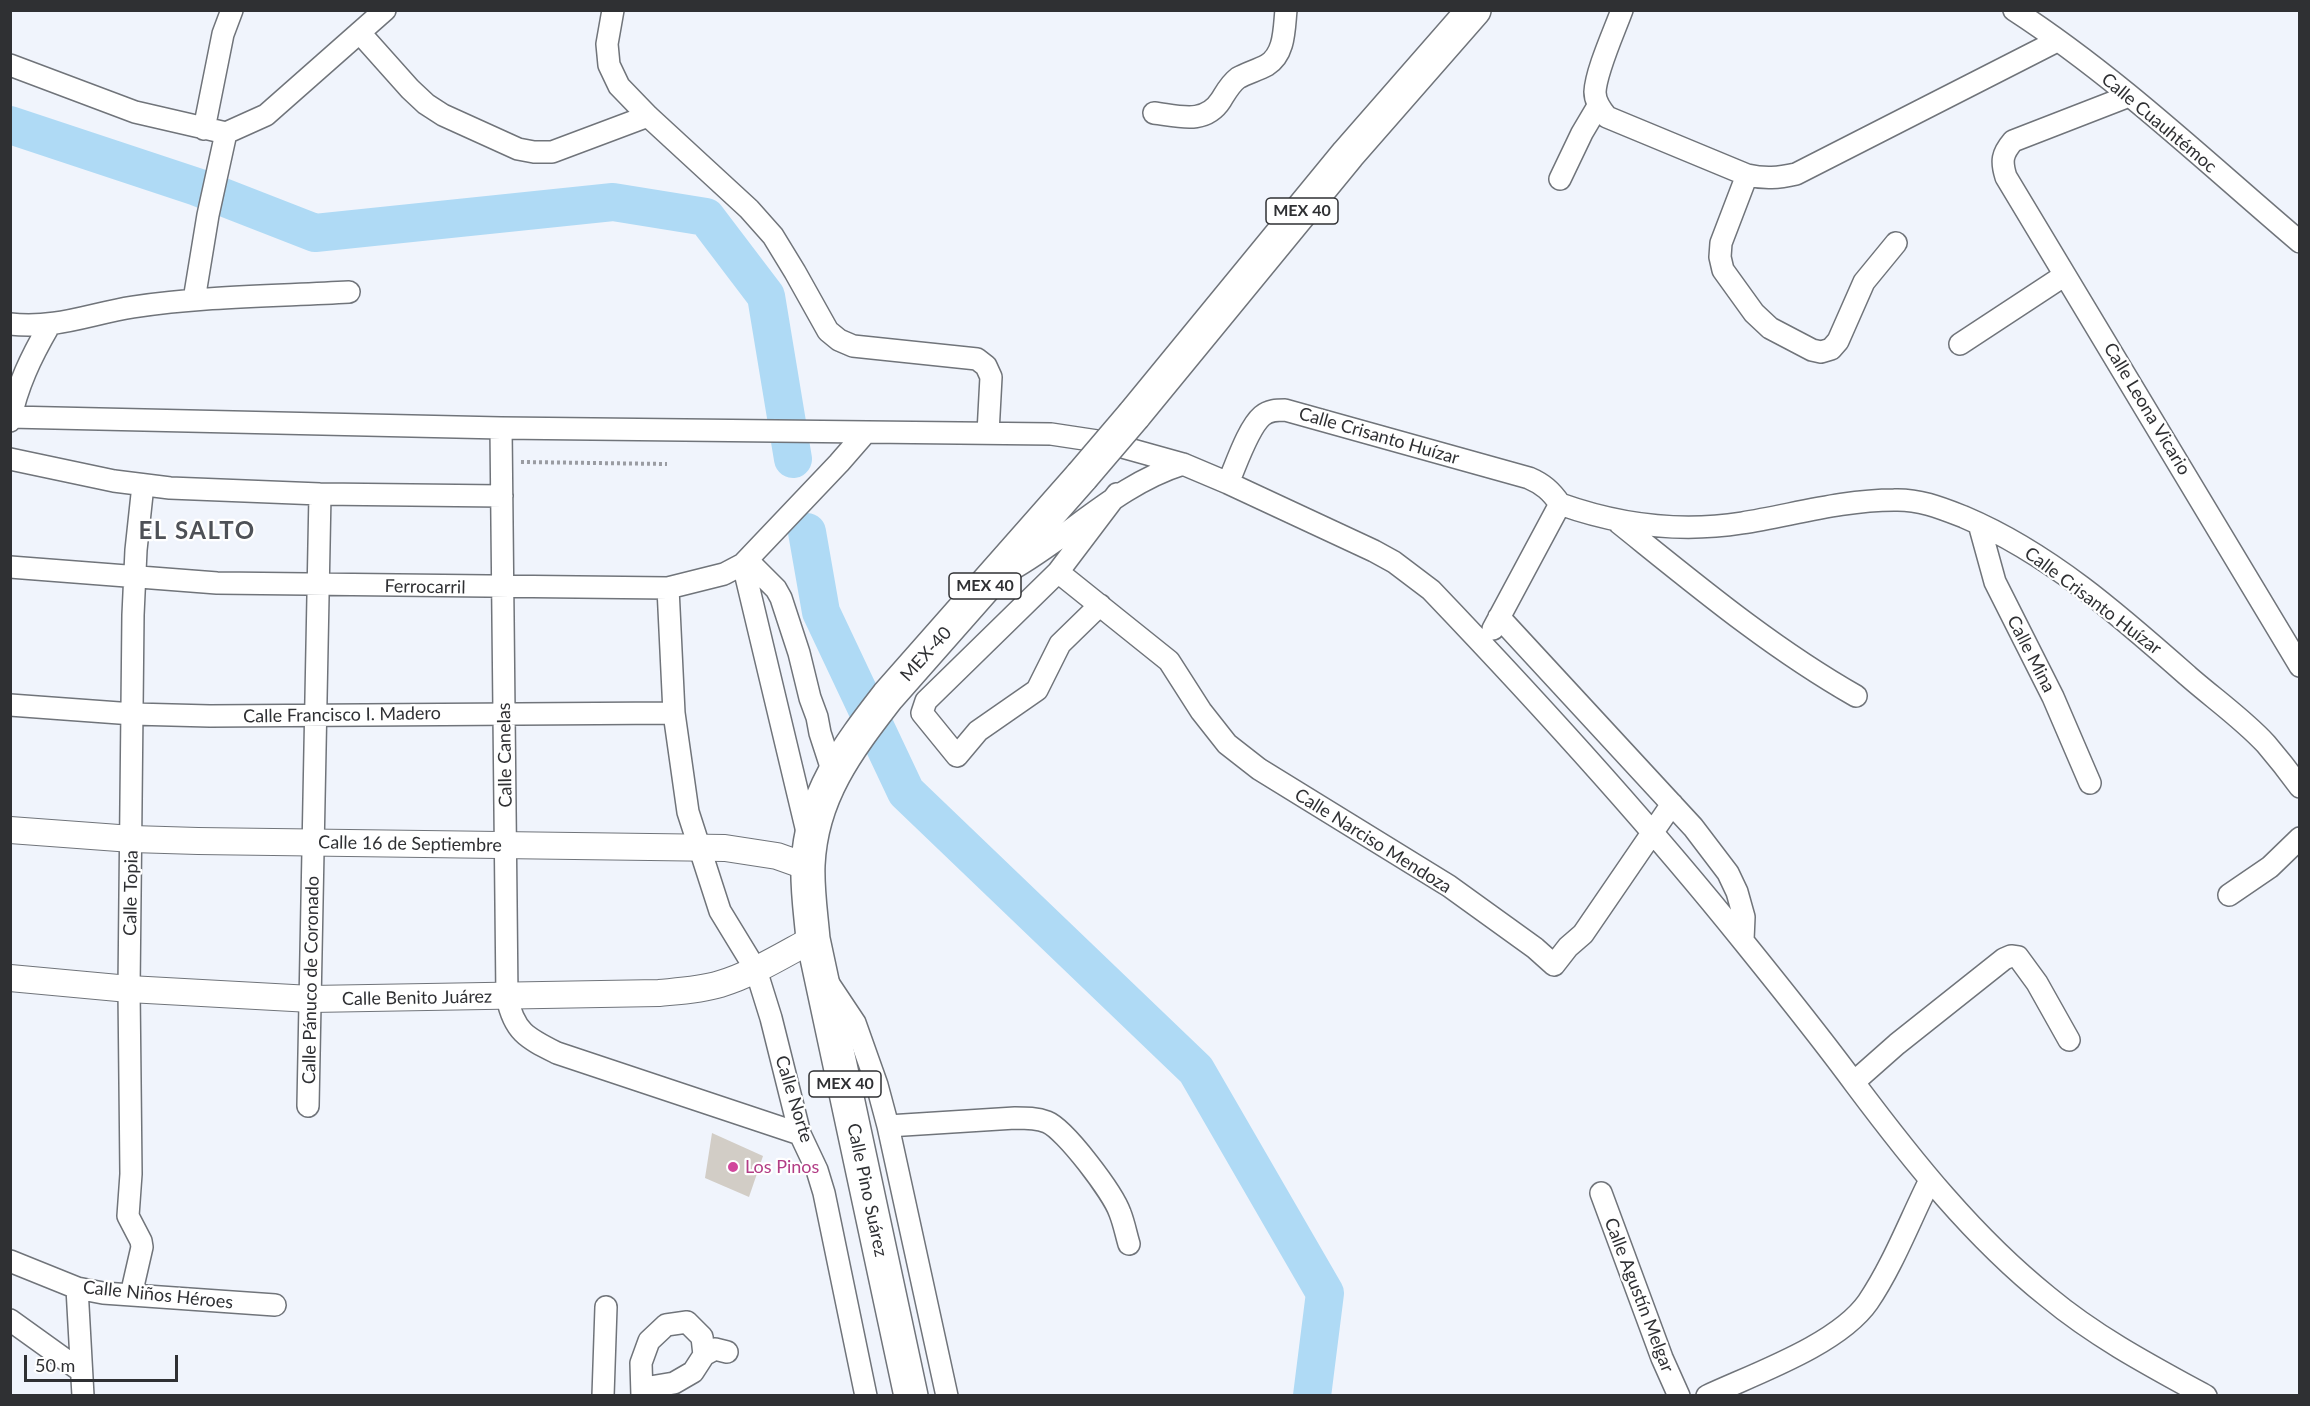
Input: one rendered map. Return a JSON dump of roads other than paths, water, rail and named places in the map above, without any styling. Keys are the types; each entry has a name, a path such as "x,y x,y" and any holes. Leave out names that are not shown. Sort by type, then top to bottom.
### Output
{"main road":[{"name":"MEX-40","path":"833,773 860,732 888,696 1082,476 1348,154 1474,10"},
{"name":"Calle Pino Suárez","path":"833,773 821,801 809,855 813,939 911,1395"}],"street":[{"path":"204,129 223,34 232,10"},
{"path":"10,65 135,112 226,133 266,115 386,10"},
{"path":"613,10 607,44 609,65 619,86 648,116 749,209 773,236 828,331 839,340 854,346 966,356 977,359 986,366 991,377 988,433"},
{"path":"1154,113 1194,118 1205,115 1215,108 1237,79 1269,64 1278,55 1283,42 1286,10"},
{"path":"1622,10 1597,80 1595,94 1598,106 1607,117 1618,124 1747,175 1763,178 1779,178 1796,174 2057,41"},
{"name":"Calle Cuauhtémoc","path":"2014,10 2129,96 2300,242"},
{"path":"360,33 426,104 518,150 552,152 648,116"},
{"name":"Calle Leona Vicario","path":"2129,96 2018,138 2004,151 2001,163 2006,177 2300,666"},
{"path":"1560,178 1598,106"},
{"path":"194,300 208,215 226,133"},
{"path":"1747,175 1721,243 1720,257 1724,270 1744,300 1762,321 1770,328 1812,350 1821,352 1831,349 1838,341 1864,282 1896,243"},
{"path":"1960,344 2066,275"},
{"path":"10,324 49,326 132,307 194,300 349,292"},
{"path":"49,326 29,361 17,391 11,418 501,428 1051,434 1104,442 1183,464 1394,562 1431,590 1652,832 1743,940 1930,1180 1971,1226 2015,1269 2081,1323 2126,1352 2206,1395"},
{"name":"Calle Crisanto Huízar","path":"1228,483 1253,428 1263,416 1274,410 1285,410 1528,478 1542,484 1560,504 1651,527 1708,527 1873,500 1921,502 1979,524 2026,548 2057,568 2133,628 2265,743 2300,787"},
{"name":"Calle Canelas","path":"501,428 507,997 516,1026 540,1044 557,1053 800,1134"},
{"name":"Ferrocarril","path":"10,567 217,584 668,588 724,574 743,564 866,432"},
{"path":"10,459 143,485 320,494 502,496"},
{"path":"994,577 1029,560 1117,494 1161,471 1183,464"},
{"name":"Calle Topia","path":"131,1295 142,1247 128,1216 134,577 143,485"},
{"name":"Calle Pánuco de Coronado","path":"308,1106 320,494"},
{"path":"1100,605 1060,644 1038,690 978,731 957,756 922,713 926,701 1058,572 1117,494"},
{"path":"1484,646 1560,504"},
{"path":"1616,520 1692,582 1792,657 1856,696"},
{"name":"Calle Mina","path":"1979,524 1995,582 2053,697 2090,783"},
{"path":"809,855 743,564 754,567 776,589 781,598 833,773"},
{"name":"Calle Narciso Mendoza","path":"1058,572 1169,661 1201,711 1227,744 1258,769 1449,886 1535,948 1554,965 1568,947 1583,934 1672,804"},
{"path":"668,588 674,713 688,812 698,848"},
{"path":"1499,617 1694,827 1728,873 1737,892 1744,917 1743,940"},
{"name":"Calle Francisco I. Madero","path":"10,705 133,714 210,716 674,713"},
{"path":"1577,749 1600,725"},
{"name":"Calle 16 de Septiembre","path":"10,830 132,839 698,848 750,851 777,856 809,855"},
{"path":"2229,895 2270,867 2300,838"},
{"name":"Calle Norte","path":"698,848 720,911 756,970 771,1018 800,1134 814,1163 824,1193 866,1395"},
{"name":"Calle Benito Juárez","path":"10,978 129,989 311,999 659,993 700,989 721,984 756,970 813,939"},
{"path":"1854,1082 1915,1030 2004,959 2011,956 2018,957 2037,983 2069,1040"},
{"path":"820,973 855,1023 877,1085 888,1126 946,1395"},
{"path":"888,1126 1015,1118 1035,1118 1049,1122 1061,1131 1110,1192 1120,1213 1129,1244"},
{"path":"1707,1395 1809,1349 1841,1328 1867,1304 1930,1180"},
{"name":"Calle Agustín Melgar","path":"1601,1193 1662,1358 1679,1395"},
{"name":"Calle Niños Héroes","path":"10,1261 77,1288 104,1293 275,1305"},
{"path":"77,1288 83,1395"},
{"path":"603,1395 606,1307"},
{"path":"10,1320 81,1371"},
{"path":"704,1355 702,1337 687,1322 666,1325 649,1341 641,1363 643,1392 674,1383 693,1372 704,1355 715,1349 727,1352"}],"waterway":[{"path":"10,125 197,187 315,233 613,202 706,217 766,296 793,459"},
{"path":"807,532 821,612 906,792 1196,1070 1325,1293 1312,1396"}],"place":[{"name":"Los Pinos","path":"733,1167"}],"district":[{"name":"EL SALTO","path":"197,531"}]}
